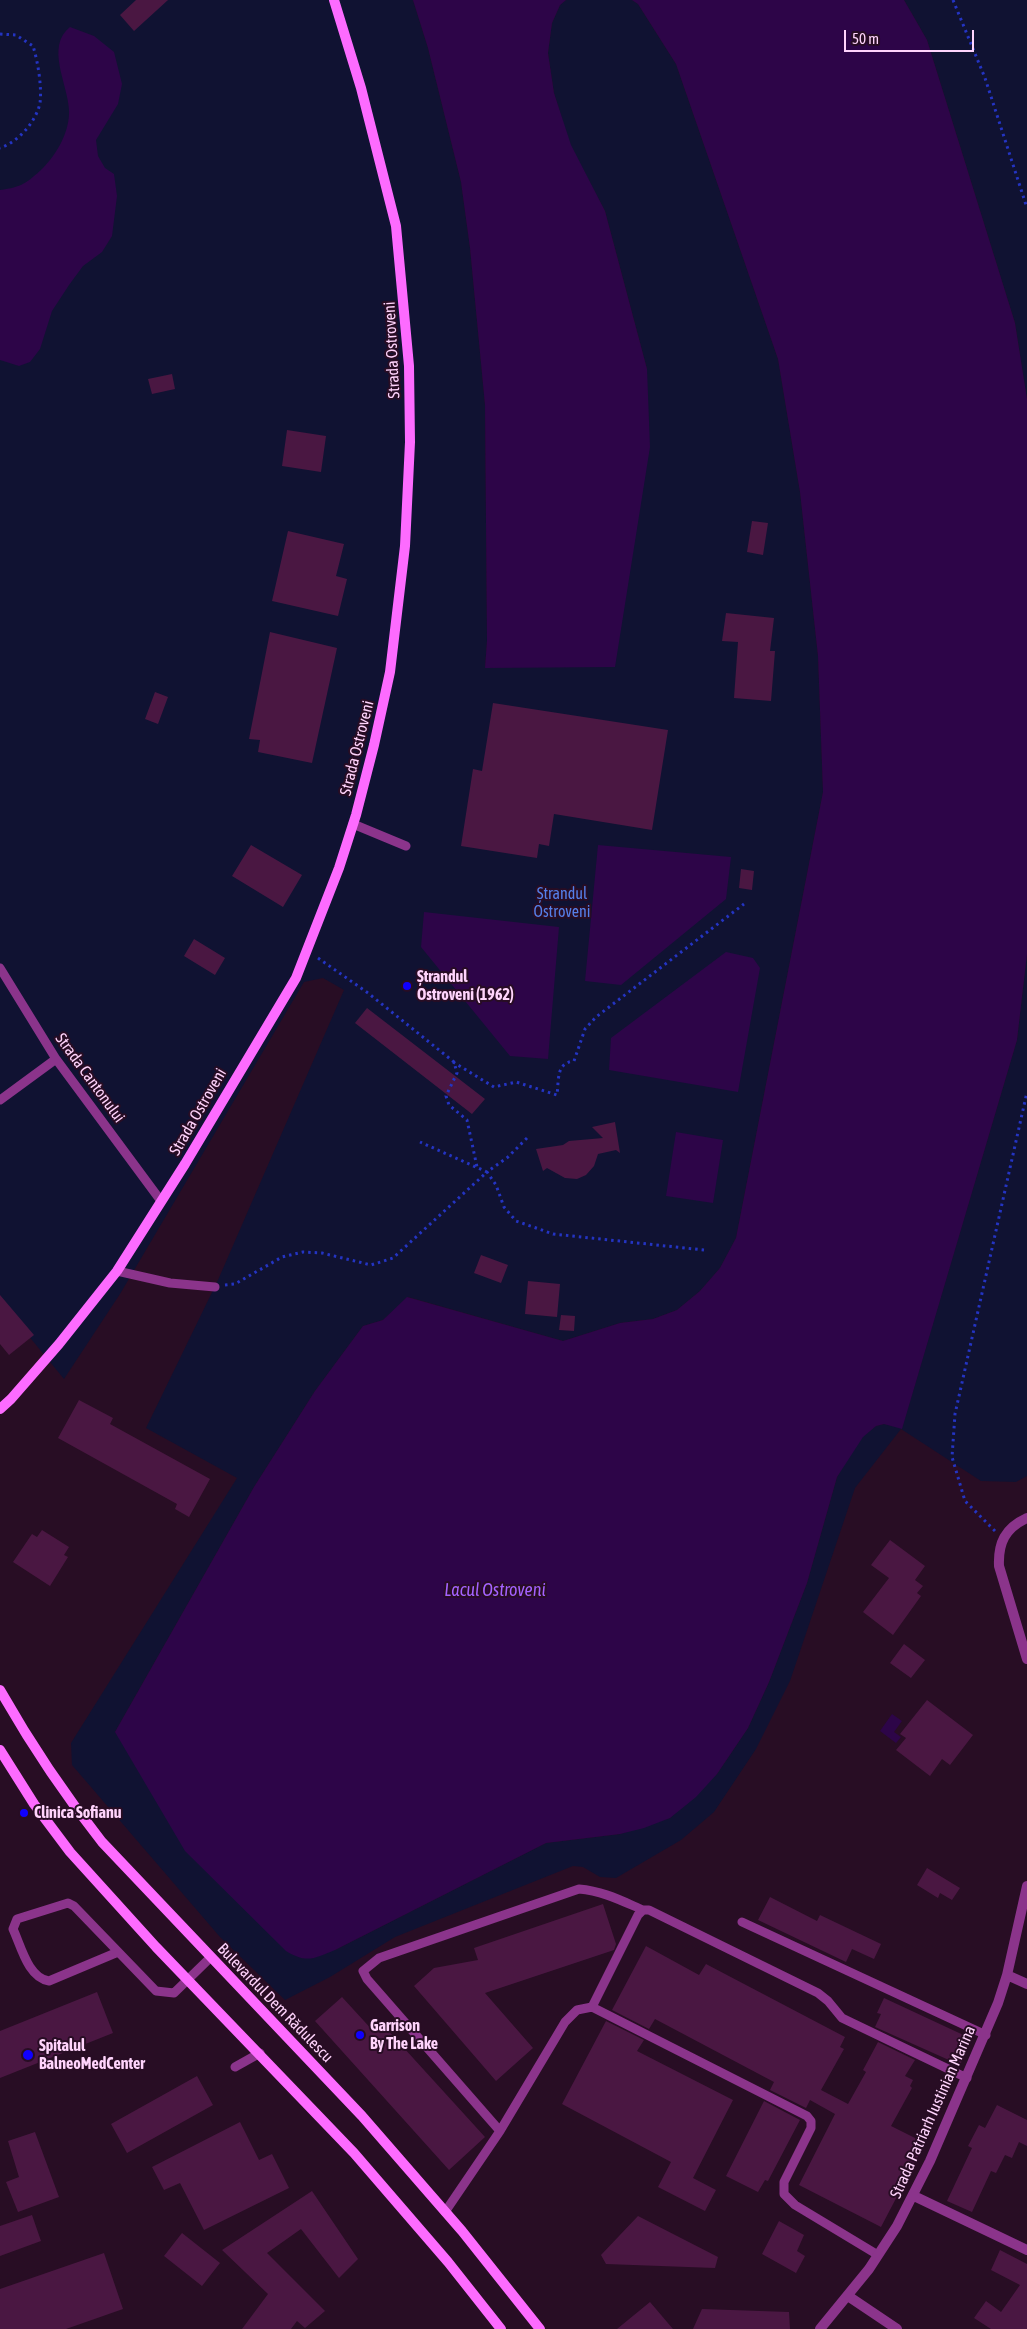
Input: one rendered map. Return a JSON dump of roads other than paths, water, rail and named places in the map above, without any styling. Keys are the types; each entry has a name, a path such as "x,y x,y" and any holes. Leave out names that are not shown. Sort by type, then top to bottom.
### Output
{"main road":[{"name":"Strada Ostroveni","path":"0,1409 59,1344 116,1271 162,1201 296,978 326,906 353,824 374,745 390,672 405,546 409,461 409,366 396,226 361,88 344,27 334,0"},
{"name":"Bulevardul Dem Rădulescu","path":"0,1690 39,1756 69,1801 102,1842 362,2116 445,2212 540,2329"},
{"path":"0,1750 34,1804 70,1852 188,1980 260,2053 388,2191 501,2329"}],"street":[{"path":"1027,1518 1010,1529 1002,1538 998,1551 999,1566 1025,1644 1027,1659"},
{"name":"Strada Patriarh Iustinian Marina","path":"820,2329 848,2296 878,2255 914,2196 986,2035 1008,1975 1027,1886"},
{"path":"1008,1975 1027,1984"},
{"path":"914,2196 1027,2250"},
{"path":"848,2296 897,2329"}],"lane":[{"path":"353,824 406,846"},
{"name":"Strada Cantonului","path":"0,968 56,1059 162,1201"},
{"path":"0,1100 56,1059"},
{"path":"116,1271 170,1283 215,1287"},
{"path":"500,2131 367,1979 363,1971 378,1958 579,1890 594,1890 643,1910 649,1910 818,1993 828,2001 842,2018 967,2078"},
{"path":"118,1952 49,1981 41,1980 34,1974 13,1928 17,1919 68,1903 74,1906 156,1991 174,1993 211,1957"},
{"path":"592,2007 638,1915 643,1910"},
{"path":"742,1922 986,2035"},
{"path":"445,2212 500,2131 568,2018 577,2010 592,2007 807,2116 811,2121 811,2128 784,2182 784,2194 795,2205 878,2255"},
{"path":"235,2067 260,2053"}],"water":[{"path":"413,0 566,0 560,5 552,23 548,53 554,93 571,145 605,211 647,369 650,447 615,667 485,668 487,641 485,405 470,248 461,182 428,48"},
{"name":"Lacul Ostroveni","path":"632,0 904,0 927,40 1015,323 1027,399 1027,954 1017,1040 902,1429 884,1424 876,1426 863,1437 837,1477 807,1583 769,1682 748,1728 717,1774 696,1797 670,1818 644,1828 620,1834 546,1843 335,1950 305,1959 286,1951 185,1851 115,1732 254,1487 315,1391 363,1326 383,1320 407,1297 563,1341 620,1323 653,1319 677,1310 700,1291 720,1268 736,1238 823,792 818,656 800,492 778,359 676,64 638,4"},
{"path":"70,27 94,36 114,52 122,84 118,104 96,140 98,156 105,168 114,174 117,196 112,236 102,252 83,266 52,311 40,349 30,362 19,366 0,360 0,190 24,184 43,168 62,142 69,118 69,110 58,55 63,35"},
{"path":"598,845 731,857 726,899 621,985 585,981"},
{"path":"424,912 559,927 548,1059 510,1056 421,947"},
{"path":"726,952 753,958 760,968 738,1092 609,1070 611,1038"},
{"path":"676,1132 723,1140 713,1203 666,1196"},
{"path":"892,1714 902,1721 894,1732 901,1737 896,1743 880,1731"}],"place":[{"name":"Ștrandul Ostroveni (1962)","path":"407,986"},
{"name":"Clinica Sofianu","path":"24,1813"},
{"name":"Garrison By The Lake","path":"360,2035"},
{"name":"Spitalul BalneoMedCenter","path":"28,2055"}],"park label":[{"name":"Ștrandul Ostroveni","path":"562,903"}]}
